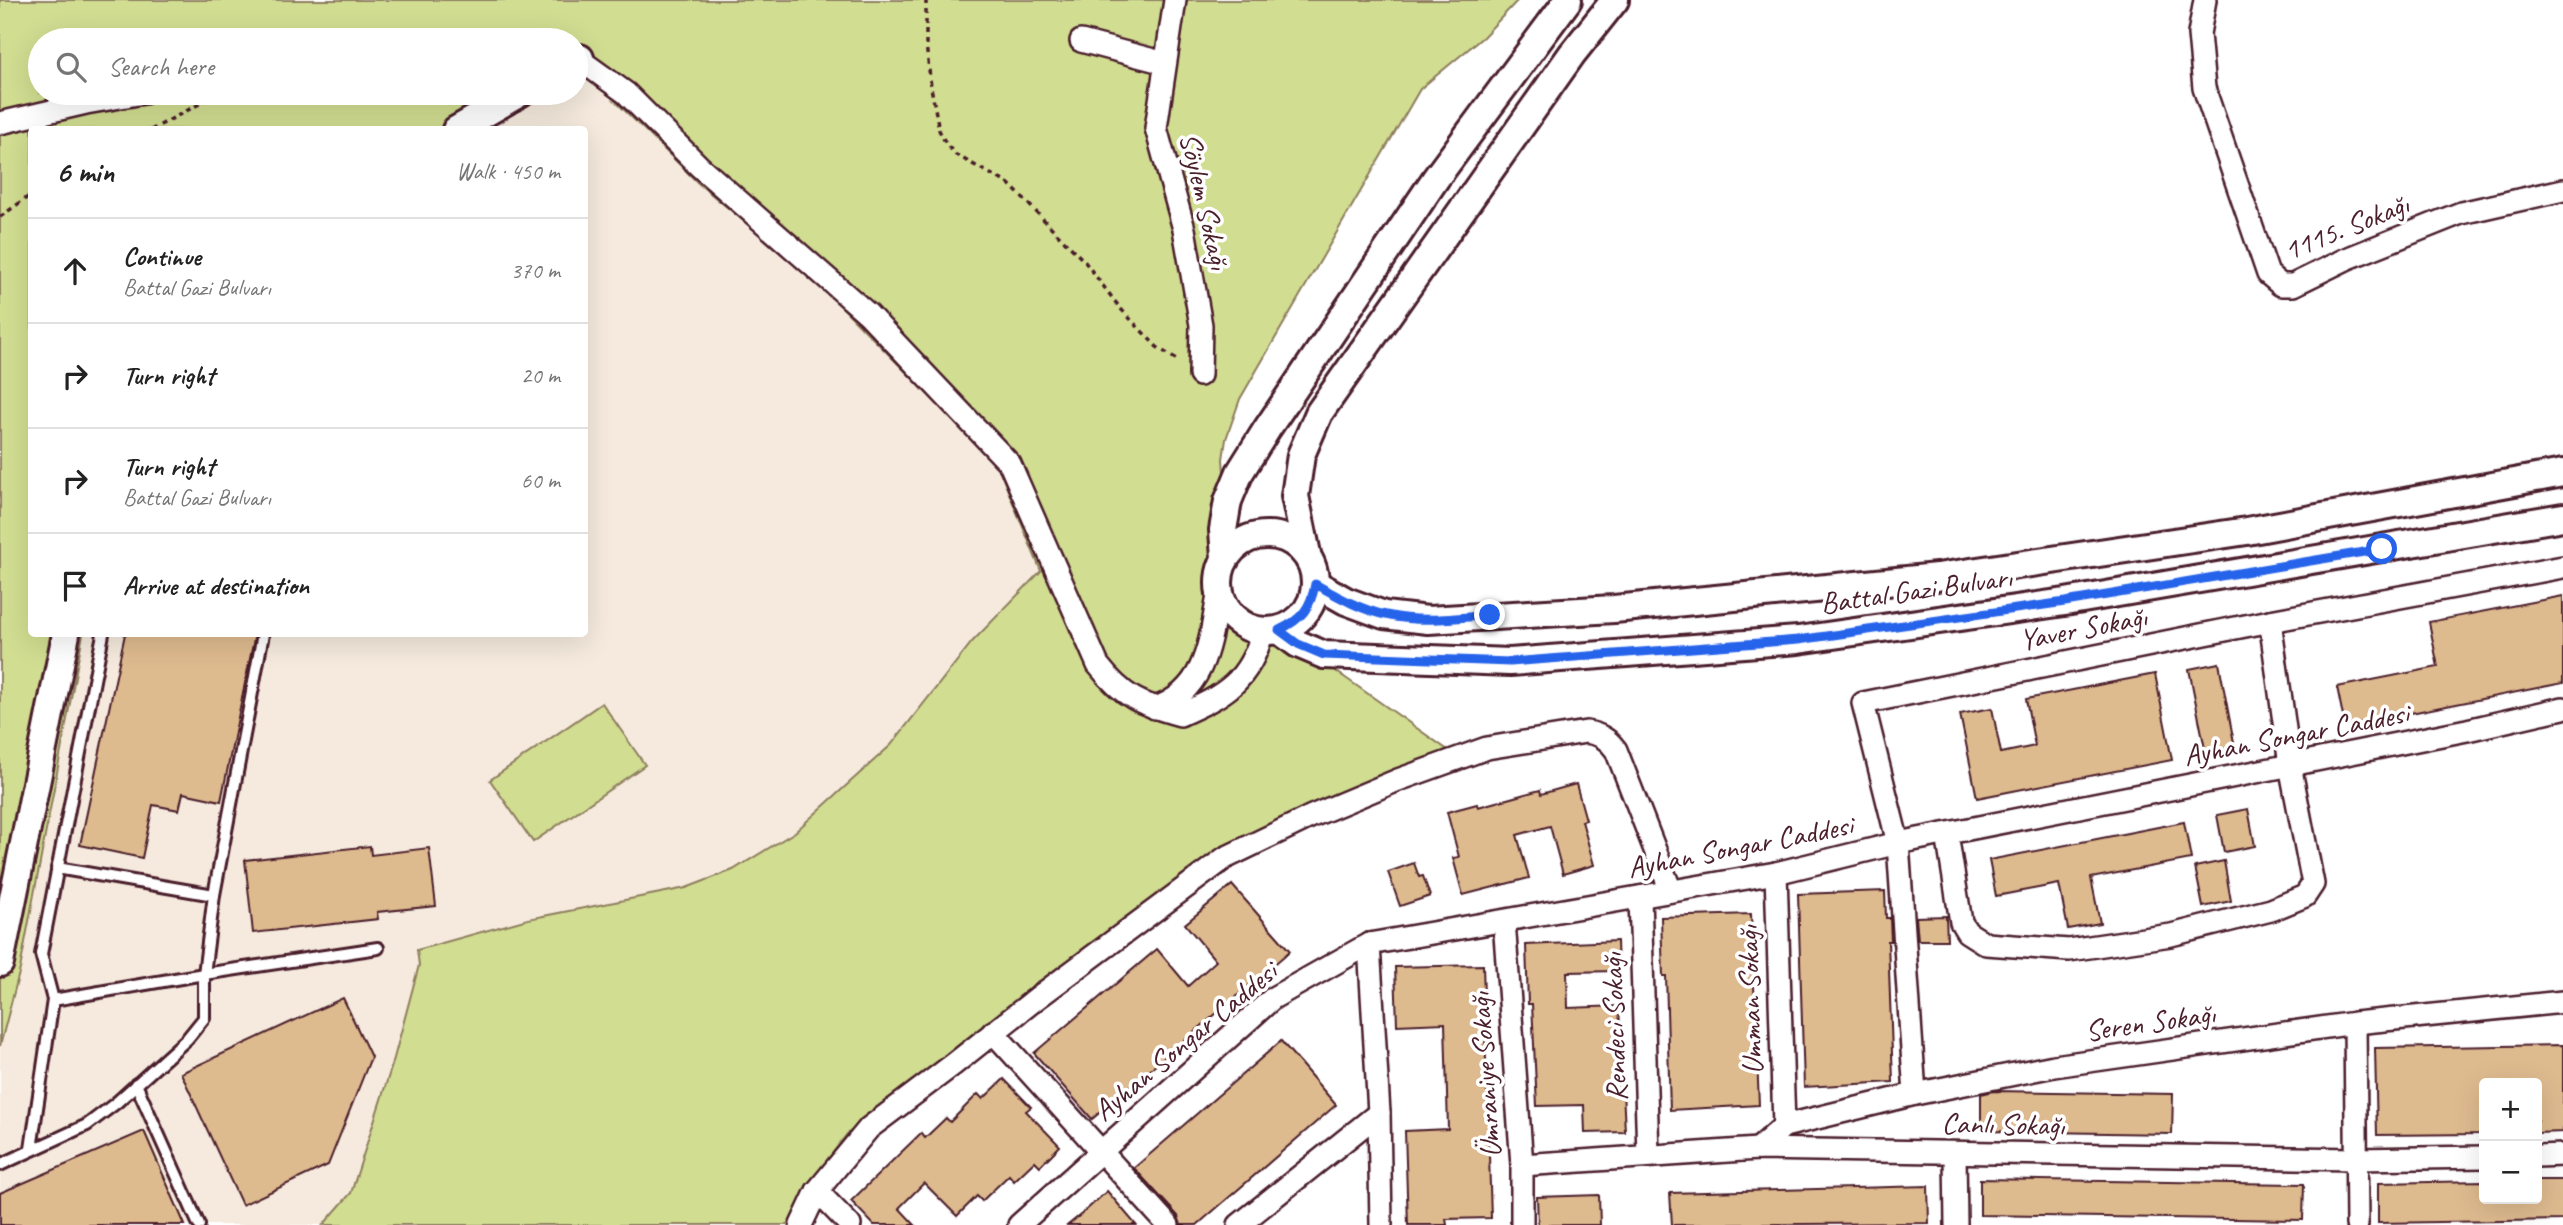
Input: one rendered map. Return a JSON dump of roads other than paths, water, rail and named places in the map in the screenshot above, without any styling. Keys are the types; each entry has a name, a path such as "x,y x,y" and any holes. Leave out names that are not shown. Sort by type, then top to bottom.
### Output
{"street":[{"name":"Söylem Sokağı","path":"1175,0 1156,128 1184,229 1201,325 1200,375"},
{"path":"1225,558 1223,530 1228,501 1240,472 1308,364 1436,178 1568,0"},
{"path":"1219,590 1224,605 1234,618 1248,627 1271,631 1293,624 1305,613 1313,599 1315,584 1295,496 1301,455 1319,413 1572,54 1615,0"},
{"name":"1115. Sokağı","path":"2205,0 2199,34 2204,89 2269,274 2281,285 2293,285 2346,259 2461,213 2563,190"},
{"path":"1081,41 1165,63"},
{"path":"588,67 626,93 699,166 867,314 1010,464 1098,665 1115,687 1137,702 1180,715 1209,702 1241,679 1271,631"},
{"path":"0,123 77,105"},
{"path":"463,126 499,105"},
{"name":"Battal Gazi Bulvarı","path":"1315,584 1346,601 1384,615 1428,620 1614,609 1964,573 2248,531 2563,473"},
{"name":"Battal Gazi Bulvarı","path":"1271,631 1324,655 1510,662 1798,640 2065,602 2563,517"},
{"path":"1155,708 1173,702 1188,688 1201,669 1219,590 1219,573 1225,558 1235,545 1249,537 1265,534 1282,536 1307,554"},
{"name":"Yaver Sokağı","path":"1898,843 1863,703 2270,621 2563,567"},
{"path":"1947,834 1961,922 1967,932 1986,944 2069,950 2171,935 2272,910 2305,896 2313,884 2290,765 2270,621"},
{"path":"0,963 65,637"},
{"name":"Ayhan Songar Caddesi","path":"1019,1225 1273,998 1369,944 1776,873 1898,843 2563,708"},
{"path":"801,1225 817,1191 869,1128 1224,858 1312,816 1398,780 1487,748 1586,732 1603,737 1616,750 1671,891"},
{"path":"1898,843 1915,1094"},
{"name":"Umman Sokağı","path":"1776,873 1784,1126"},
{"name":"Rendeci Sokağı","path":"1640,897 1648,1155"},
{"name":"Ümraniye Sokağı","path":"1504,921 1522,1165 1522,1225"},
{"path":"1369,944 1379,1113 1381,1225"},
{"name":"Seren Sokağı","path":"1758,1149 1784,1126 1915,1094 2054,1066 2355,1023 2563,1002"},
{"path":"2355,1023 2357,1225"},
{"path":"993,1032 1168,1225"},
{"path":"1239,1225 1379,1113"},
{"name":"Canlı Sokağı","path":"1522,1165 1758,1149 2355,1159 2479,1157"},
{"path":"1955,1153 1956,1225"},
{"path":"2542,1156 2563,1155"},
{"path":"817,1191 850,1225"}],"lane":[{"path":"32,1149 53,1000 41,954 102,637"},
{"path":"0,1165 87,1125 187,1039 204,1018 204,974 214,895 262,637"},
{"path":"58,868 214,895"},
{"path":"53,1000 378,948"},
{"path":"136,1084 199,1225"}]}
